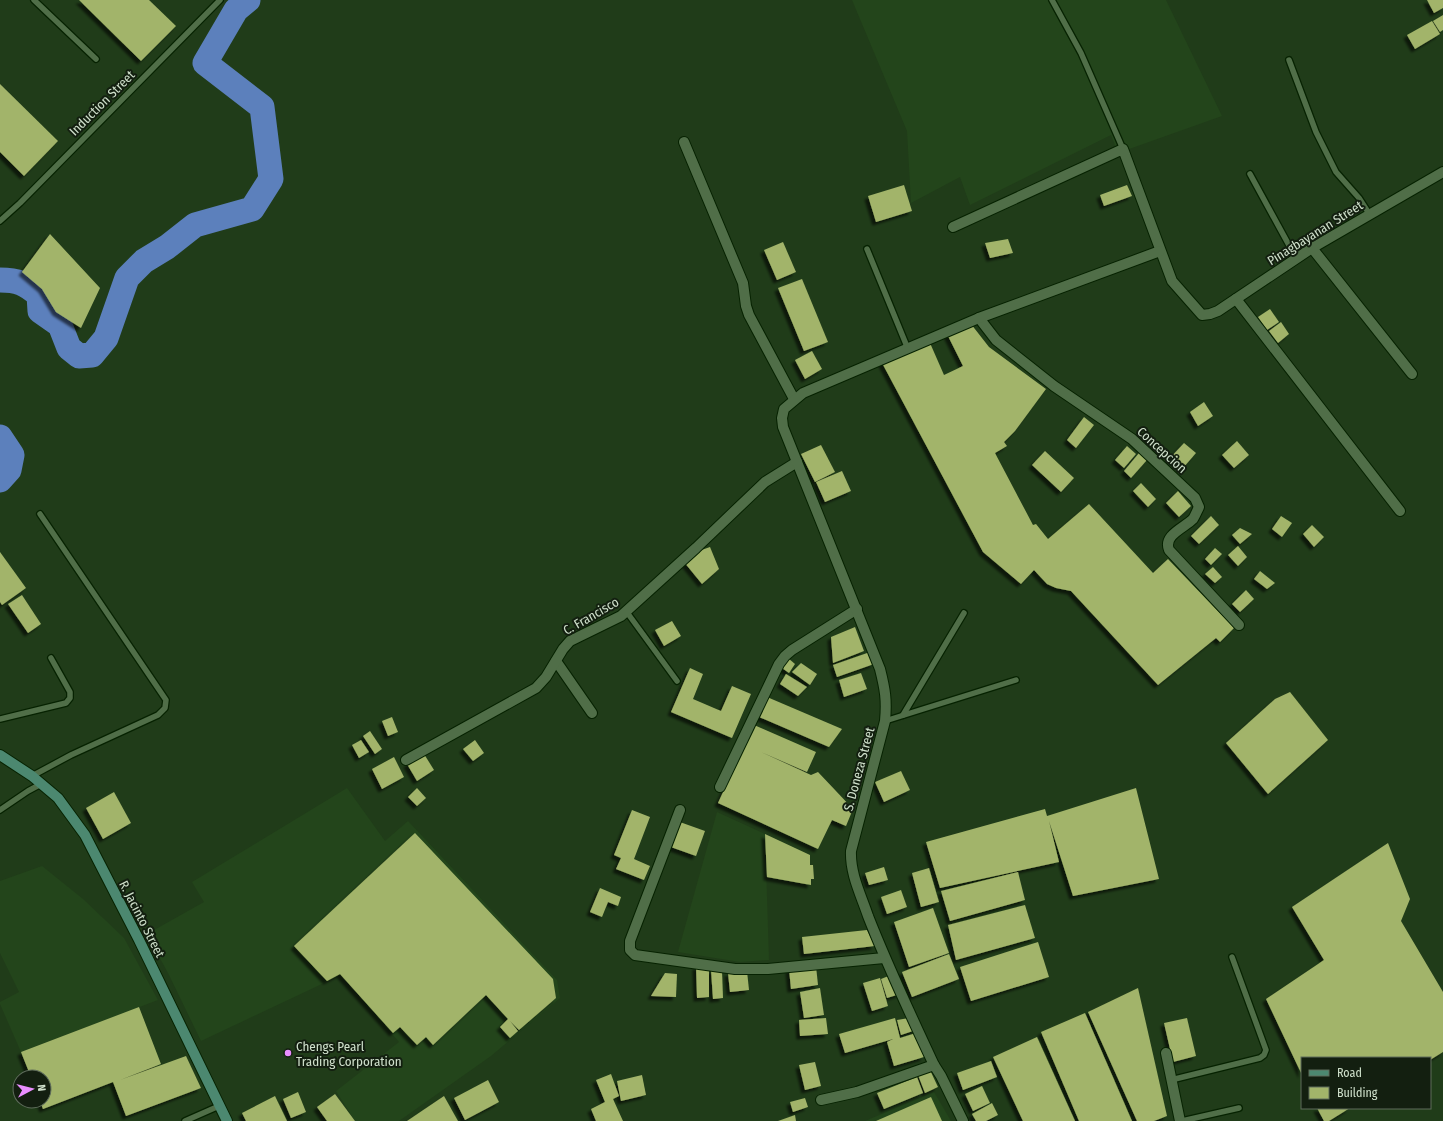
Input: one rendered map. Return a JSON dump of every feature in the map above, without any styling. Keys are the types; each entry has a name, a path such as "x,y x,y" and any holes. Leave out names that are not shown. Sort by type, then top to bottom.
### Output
{"street":[{"path":"684,142 743,283 745,301 749,315 776,368 794,399 803,393 979,318 1160,251 1123,149 953,227"},
{"name":"Pinagbayanan Street","path":"1160,251 1172,281 1202,315 1210,314 1218,311 1312,248 1443,172"},
{"path":"1312,248 1412,374"},
{"path":"1236,299 1400,511"},
{"name":"Concepcion","path":"979,318 996,340 1054,386 1132,439 1195,498 1199,507 1194,518 1169,539 1167,545 1169,550 1238,625"},
{"name":"S. Doneza Street","path":"794,399 784,409 782,418 784,427 857,609 884,682 886,701 885,721 853,842 851,860 855,880 884,958 934,1065 963,1121"},
{"name":"C. Francisco","path":"406,760 536,688 546,677 563,649 570,641 621,616 766,482 797,462"},
{"path":"720,787 779,664 785,656 857,609"},
{"path":"556,661 592,713"},
{"name":"R. Jacinto Street","path":"0,755 32,776 58,798 85,835 162,987 227,1121"},
{"path":"680,810 630,941 630,950 635,955 735,969 768,969 884,958"},
{"path":"1166,1053 1182,1121"},
{"path":"821,1100 863,1090 934,1065"}],"lane":[{"path":"34,0 96,59"},
{"name":"Induction Street","path":"0,221 20,203 220,0"},
{"path":"1052,0 1080,53 1123,149"},
{"path":"1289,60 1316,132 1336,172 1359,198 1370,215"},
{"path":"1250,174 1296,258"},
{"path":"867,249 908,349"},
{"path":"32,776 71,755 158,715 165,708 166,700 40,514"},
{"path":"626,611 677,681"},
{"path":"903,715 964,613"},
{"path":"0,719 66,703 70,698 70,692 51,658"},
{"path":"885,721 1016,680"},
{"path":"0,810 28,791 42,784"},
{"path":"1172,1080 1260,1058 1264,1055 1266,1050 1232,957"},
{"path":"185,1121 219,1106"},
{"path":"1182,1121 1240,1108"}],"shaded area":[{"path":"852,0 1166,0 1222,116 1118,153 1111,135 970,205 960,177 911,203 907,131"},
{"path":"347,788 385,841 408,821 557,980 560,998 491,1056 399,1121 355,1121 336,1091 399,1042 341,975 201,1041 147,934 204,902 192,882"},
{"path":"717,812 765,834 769,960 740,962 678,952"},
{"path":"42,866 83,899 124,938 158,1000 21,1052 0,1004 0,1002 19,992 0,953 0,881"},
{"path":"934,1092 951,1121 865,1121"}],"building":[{"path":"79,0 149,0 176,26 141,61"},
{"path":"1427,0 1443,0 1443,8 1434,13"},
{"path":"1443,15 1443,30 1440,32 1433,21"},
{"path":"1432,21 1440,34 1415,49 1407,35"},
{"path":"0,84 58,141 24,176 0,152"},
{"path":"904,185 912,211 876,222 868,196"},
{"path":"1127,185 1132,196 1104,206 1100,195"},
{"path":"50,234 100,288 81,328 56,312 42,289 22,272"},
{"path":"1008,239 1013,253 990,258 985,243"},
{"path":"783,242 796,272 777,280 764,250"},
{"path":"802,279 828,342 804,351 778,288"},
{"path":"1270,309 1279,322 1267,330 1258,317"},
{"path":"1281,322 1289,334 1278,343 1269,331"},
{"path":"971,324 989,347 1046,389 1015,431 1004,442 1007,446 995,453 1033,525 1036,524 1048,539 1089,504 1153,573 1168,559 1234,628 1220,642 1216,638 1158,685 1071,591 1056,588 1047,584 1034,570 1021,584 983,552 881,361 891,357 893,360 930,343 944,375 963,366 947,334"},
{"path":"812,351 822,369 805,379 795,360"},
{"path":"1204,402 1213,416 1198,426 1190,412"},
{"path":"1084,417 1094,425 1076,448 1067,440"},
{"path":"1237,441 1249,455 1234,468 1222,455"},
{"path":"1184,443 1196,453 1183,468 1171,457"},
{"path":"821,445 835,472 815,482 801,454"},
{"path":"1127,446 1136,454 1124,468 1115,460"},
{"path":"1045,451 1074,478 1061,492 1032,465"},
{"path":"1139,453 1147,460 1131,478 1124,471"},
{"path":"842,471 851,491 825,502 816,482"},
{"path":"1141,483 1156,499 1148,507 1133,491"},
{"path":"1178,491 1191,506 1179,517 1166,503"},
{"path":"1211,516 1219,525 1199,544 1191,536"},
{"path":"1281,516 1292,523 1282,537 1272,529"},
{"path":"1312,525 1324,537 1314,547 1303,534"},
{"path":"1240,528 1252,534 1240,544 1232,535"},
{"path":"1238,546 1247,557 1238,566 1228,555"},
{"path":"710,547 719,569 702,584 684,562 696,552"},
{"path":"1215,548 1222,554 1211,565 1205,559"},
{"path":"0,552 26,588 2,605 0,602"},
{"path":"1213,567 1222,577 1215,583 1205,574"},
{"path":"1260,571 1275,583 1267,589 1254,579"},
{"path":"1246,590 1254,599 1240,612 1232,604"},
{"path":"22,595 41,624 28,633 8,604"},
{"path":"672,621 681,636 664,646 655,630"},
{"path":"855,627 864,651 833,663 831,637"},
{"path":"870,652 874,664 837,677 833,665"},
{"path":"788,658 795,664 789,673 782,668"},
{"path":"801,663 817,674 810,685 792,672"},
{"path":"690,668 703,674 693,699 721,711 732,686 751,694 732,738 671,712"},
{"path":"861,673 867,689 844,697 839,680"},
{"path":"786,674 807,687 798,696 780,684"},
{"path":"1290,692 1328,740 1268,794 1226,743 1275,699"},
{"path":"767,697 842,729 829,747 759,717"},
{"path":"392,717 398,732 388,736 382,721"},
{"path":"754,725 816,752 807,772 761,752 811,775 818,772 853,809 846,826 832,820 818,849 718,803"},
{"path":"370,731 382,749 375,754 363,736"},
{"path":"361,740 369,752 359,758 352,745"},
{"path":"475,740 484,753 473,761 463,749"},
{"path":"424,754 434,770 417,781 407,764"},
{"path":"394,757 404,777 382,789 372,769"},
{"path":"901,771 910,790 884,802 875,782"},
{"path":"417,788 426,798 417,806 408,797"},
{"path":"1136,788 1159,879 1073,896 1049,821 1059,862 940,888 926,842 1045,809 1047,816"},
{"path":"114,792 131,823 103,839 86,808"},
{"path":"632,810 650,817 634,859 650,866 644,880 616,869 621,858 614,855"},
{"path":"677,821 705,831 696,856 668,846"},
{"path":"415,833 553,979 556,998 519,1030 510,1021 518,1031 510,1038 500,1027 508,1019 486,995 433,1045 426,1037 417,1045 400,1027 393,1033 340,974 327,981 294,946"},
{"path":"765,834 810,855 810,865 813,865 814,879 811,879 811,885 767,877"},
{"path":"1388,843 1410,899 1401,921 1443,992 1443,1052 1431,1059 1431,1057 1301,1057 1301,1073 1266,999 1324,960 1292,907"},
{"path":"884,867 888,880 869,885 865,873"},
{"path":"929,868 939,902 921,907 912,873"},
{"path":"1018,872 1025,900 950,921 941,891"},
{"path":"600,888 621,897 618,906 608,902 602,917 590,912"},
{"path":"901,890 907,907 887,914 881,897"},
{"path":"1025,905 1035,938 956,960 948,925"},
{"path":"933,908 949,953 909,967 894,922"},
{"path":"867,930 875,946 804,954 802,937"},
{"path":"1038,942 1049,977 971,1001 960,967"},
{"path":"949,954 959,979 912,997 902,972"},
{"path":"696,966 709,968 709,997 697,998"},
{"path":"816,966 818,985 791,989 789,969"},
{"path":"711,970 722,970 723,998 713,999"},
{"path":"747,971 749,990 730,992 728,973"},
{"path":"665,973 677,974 676,997 651,996"},
{"path":"891,975 900,994 887,998 881,979"},
{"path":"880,978 888,1006 872,1011 863,983"},
{"path":"820,988 824,1015 804,1018 800,992"},
{"path":"1138,988 1167,1116 1154,1121 1137,1121 1088,1012"},
{"path":"139,1007 161,1064 120,1080 186,1056 201,1088 126,1116 113,1082 52,1106 52,1069 28,1069 21,1052"},
{"path":"1085,1013 1132,1121 1079,1121 1041,1032"},
{"path":"826,1018 828,1034 800,1036 799,1020"},
{"path":"895,1018 900,1038 916,1033 924,1057 894,1066 887,1042 893,1039 845,1053 839,1034"},
{"path":"909,1018 916,1030 901,1035 897,1020"},
{"path":"1187,1018 1196,1056 1173,1062 1164,1023"},
{"path":"1037,1037 1075,1121 1023,1121 993,1057"},
{"path":"991,1061 997,1077 963,1090 957,1073"},
{"path":"815,1062 821,1086 805,1090 799,1065"},
{"path":"930,1070 938,1087 925,1093 918,1075"},
{"path":"611,1074 619,1096 613,1099 623,1121 596,1121 591,1109 605,1102 596,1080"},
{"path":"642,1075 646,1095 621,1101 617,1081"},
{"path":"917,1077 923,1093 884,1109 877,1093"},
{"path":"488,1080 499,1102 465,1120 454,1098"},
{"path":"982,1086 990,1103 973,1111 965,1094"},
{"path":"298,1092 306,1112 291,1118 283,1099"},
{"path":"335,1094 355,1121 327,1121 317,1107"},
{"path":"275,1096 287,1121 246,1121 242,1113"},
{"path":"444,1096 458,1121 407,1121"},
{"path":"931,1097 942,1121 876,1121"},
{"path":"805,1098 808,1107 793,1112 790,1102"},
{"path":"992,1103 998,1115 986,1121 976,1121 972,1114"},
{"path":"1318,1109 1348,1109 1329,1121 1324,1121"},
{"path":"795,1115 796,1121 778,1121"}],"waterway":[{"path":"0,280 21,283 39,295 40,311 60,325 69,348 79,356 92,355 106,338 127,278 144,261 167,247 195,225 252,209 271,179 262,107 205,63 236,10 248,0"},
{"path":"0,437 12,455 9,470 0,480"}],"place":[{"name":"Chengs Pearl Trading Corporation","path":"288,1053"}]}
